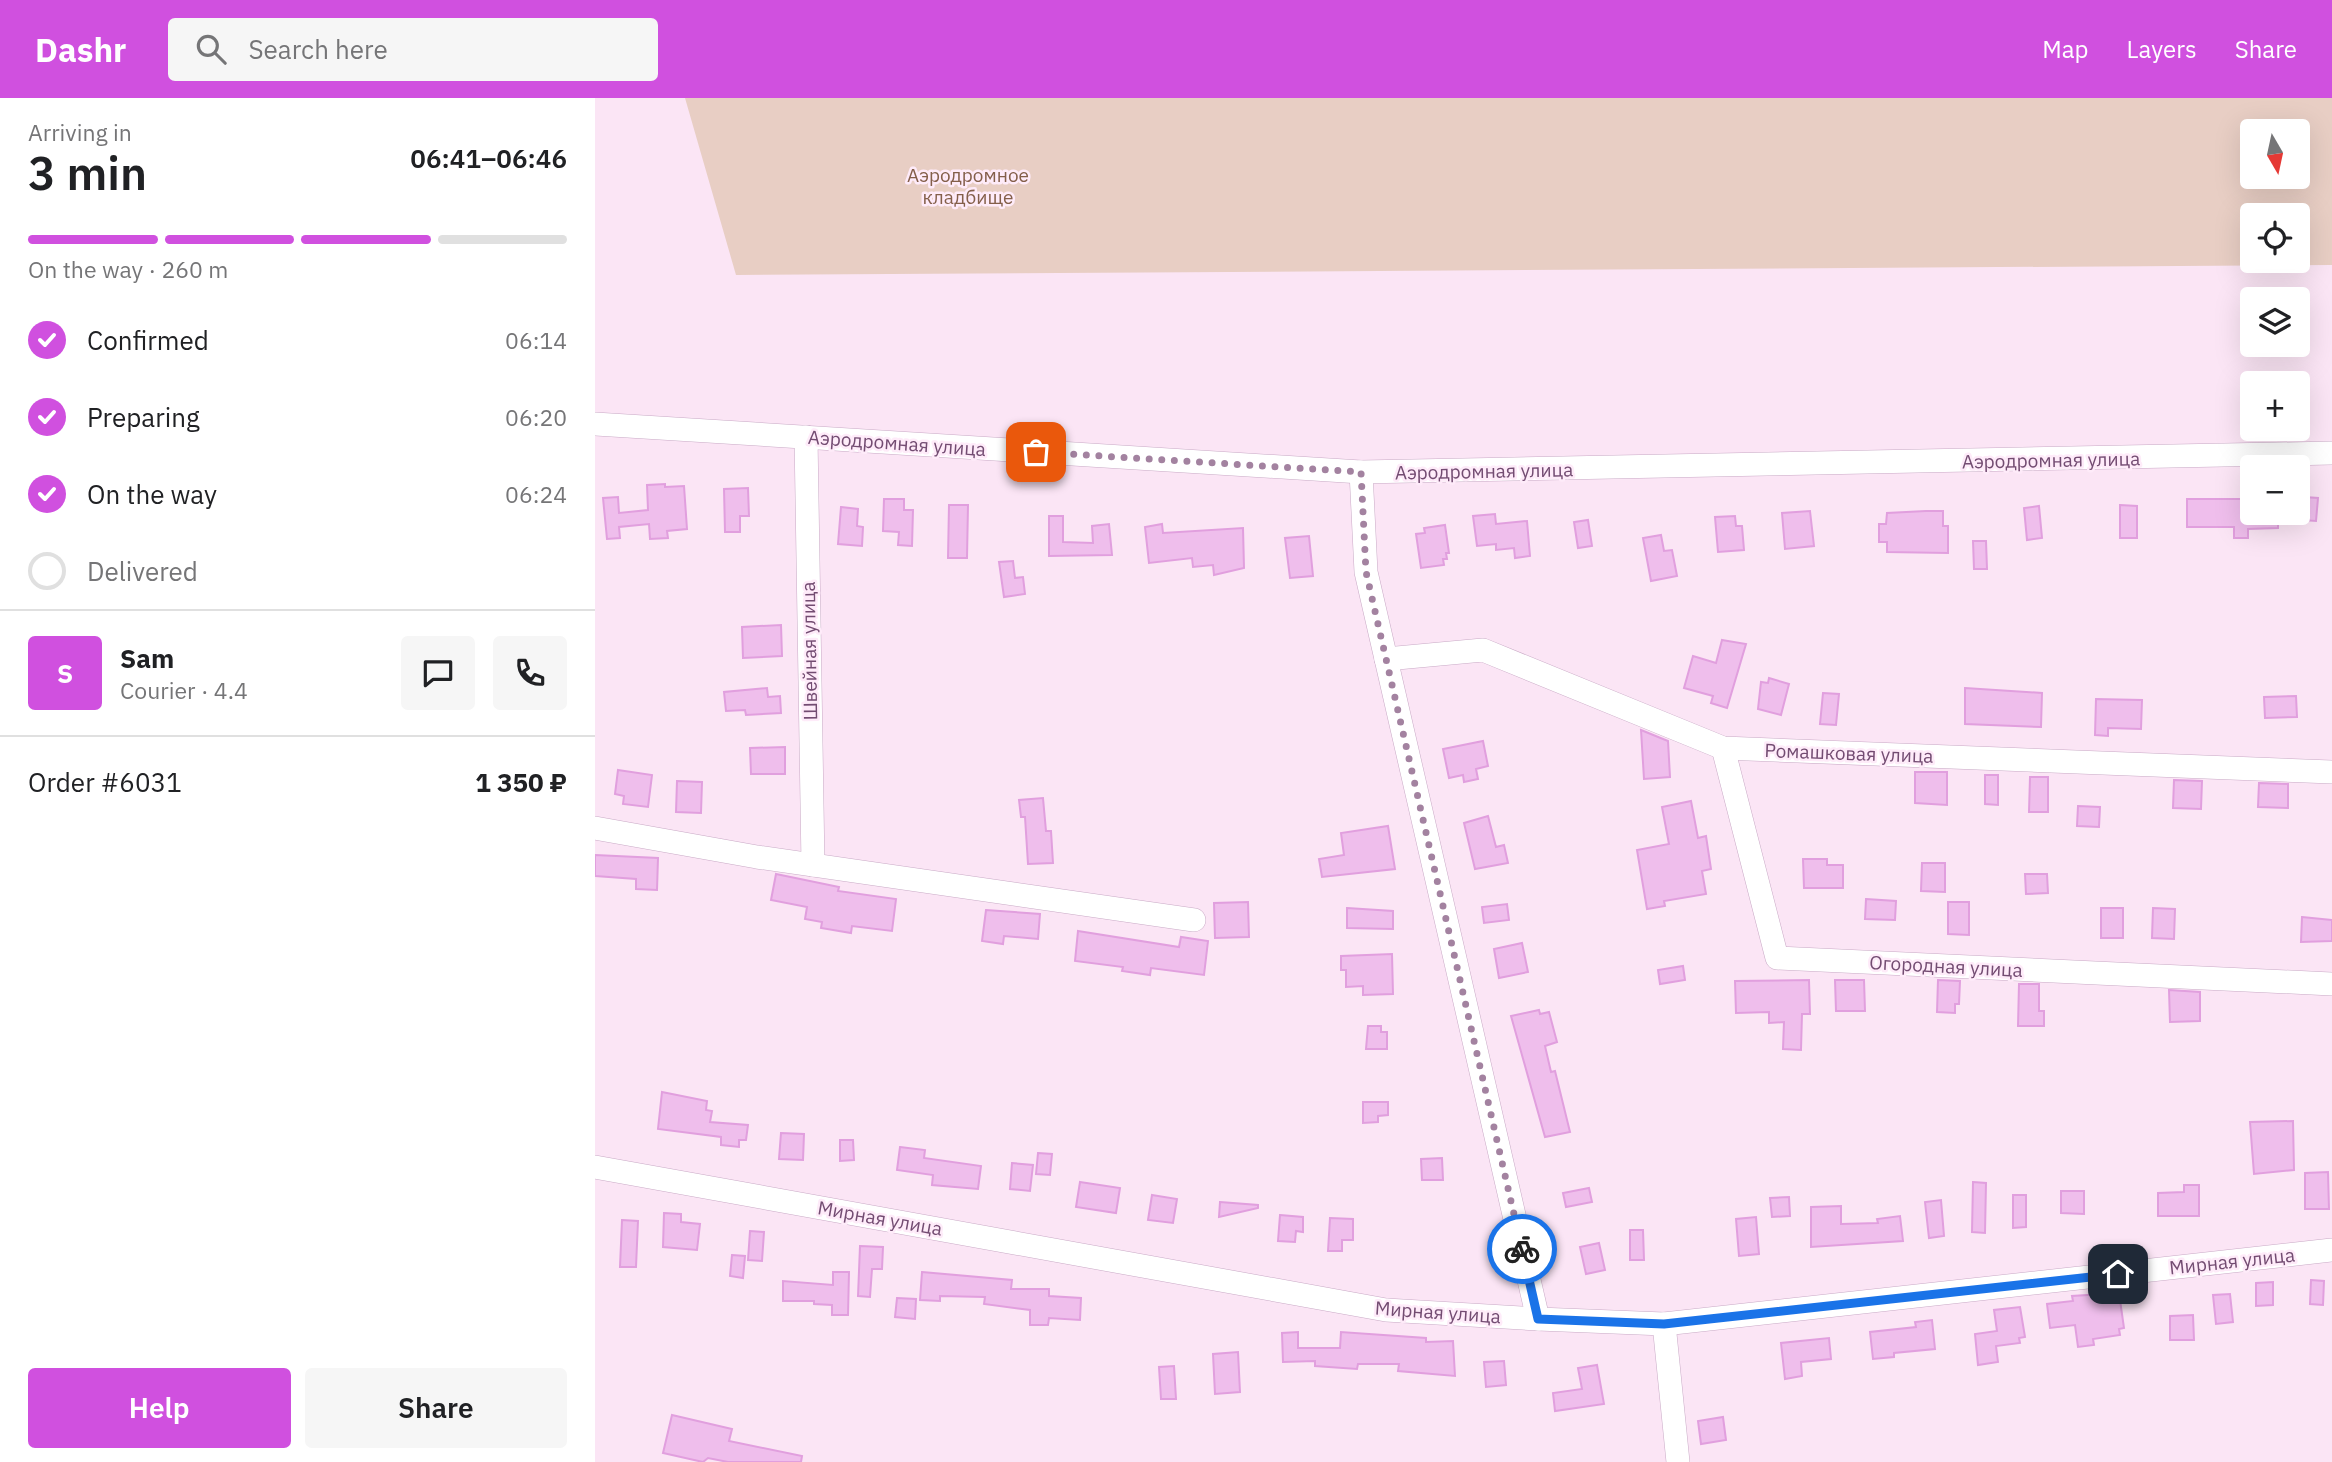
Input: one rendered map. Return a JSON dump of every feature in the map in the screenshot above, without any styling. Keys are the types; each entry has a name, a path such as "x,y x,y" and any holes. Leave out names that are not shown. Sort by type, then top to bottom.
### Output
{"street":[{"name":"Аэродромная улица","path":"595,424 1361,472 2332,453"},
{"name":"Швейная улица","path":"806,438 813,865"},
{"path":"1361,472 1366,572 1538,1319"},
{"name":"Ромашковая улица","path":"1386,659 1483,650 1723,748 2332,772"},
{"name":"Огородная улица","path":"1723,748 1777,958 2332,984"},
{"path":"595,828 813,865 1194,920"},
{"name":"Мирная улица","path":"595,1167 1386,1310 1538,1319 1664,1324 2332,1250"},
{"path":"1664,1324 1678,1462"}],"green space":[{"name":"Аэродромное кладбище","path":"685,98 2332,98 2332,265 2310,265 2310,203 2240,203 2240,266 736,275"}],"building":[{"path":"665,484 665,487 684,486 687,529 667,531 668,538 650,539 649,524 619,527 620,538 607,539 603,498 618,497 619,513 648,510 647,485"},
{"path":"748,488 749,516 740,516 740,532 725,532 724,489"},
{"path":"2310,497 2318,498 2316,521 2310,521"},
{"path":"884,499 904,499 904,510 913,510 912,546 898,545 899,532 883,531"},
{"path":"2187,499 2240,499 2240,525 2278,525 2278,528 2248,529 2248,538 2234,538 2234,527 2187,527"},
{"path":"949,505 968,505 967,558 948,558"},
{"path":"2120,505 2137,506 2137,538 2120,538"},
{"path":"2039,506 2042,538 2027,540 2024,508"},
{"path":"841,507 858,509 857,526 863,527 862,546 838,544"},
{"path":"1810,511 1814,546 1785,549 1782,513"},
{"path":"1943,511 1943,526 1948,526 1948,553 1887,552 1887,542 1879,542 1879,524 1886,524 1887,513"},
{"path":"1495,514 1496,524 1527,521 1530,556 1515,558 1514,548 1496,550 1496,544 1477,546 1473,516"},
{"path":"1049,516 1063,516 1063,542 1093,543 1092,526 1109,524 1112,555 1049,556"},
{"path":"1735,516 1736,526 1742,526 1744,550 1718,552 1715,517"},
{"path":"1588,520 1592,546 1578,548 1574,522"},
{"path":"1162,524 1163,533 1243,528 1244,568 1214,575 1213,565 1193,567 1192,558 1149,563 1145,527"},
{"path":"1445,525 1449,553 1446,553 1447,559 1443,559 1444,565 1421,568 1416,534 1425,533 1424,528"},
{"path":"1661,535 1664,551 1672,550 1677,576 1651,581 1643,538"},
{"path":"1309,536 1313,576 1290,578 1285,538"},
{"path":"1973,541 1986,541 1987,569 1974,569"},
{"path":"1013,561 1015,578 1023,577 1025,594 1004,597 999,562"},
{"path":"781,625 782,656 743,658 742,627"},
{"path":"1722,640 1746,644 1727,708 1711,703 1713,696 1684,688 1693,656 1716,663"},
{"path":"1769,678 1789,684 1781,715 1758,709 1761,682 1768,683"},
{"path":"767,688 768,697 780,696 781,713 746,715 745,710 726,711 724,692"},
{"path":"1965,688 2042,693 2041,727 1965,724"},
{"path":"1823,693 1839,694 1836,725 1820,724"},
{"path":"2296,696 2297,717 2265,718 2264,697"},
{"path":"2096,699 2142,700 2141,729 2108,728 2108,736 2095,735"},
{"path":"1641,730 1668,741 1670,777 1644,779"},
{"path":"1483,741 1488,766 1476,769 1478,779 1464,782 1463,775 1449,778 1443,749"},
{"path":"785,747 785,774 751,774 750,748"},
{"path":"618,770 652,775 648,807 623,804 624,796 615,794"},
{"path":"1915,772 1947,772 1947,805 1915,803"},
{"path":"1985,775 1998,775 1998,805 1985,804"},
{"path":"2030,777 2048,777 2048,812 2029,812"},
{"path":"2174,780 2202,781 2201,809 2173,808"},
{"path":"677,781 702,782 701,813 676,812"},
{"path":"2259,783 2288,784 2288,808 2258,807"},
{"path":"1043,798 1046,831 1051,831 1053,863 1028,864 1025,817 1021,817 1019,800"},
{"path":"1691,801 1698,838 1706,836 1711,869 1702,871 1706,894 1664,901 1665,906 1647,909 1637,850 1669,844 1662,807"},
{"path":"2078,806 2100,807 2099,827 2077,826"},
{"path":"1488,816 1496,847 1504,845 1508,863 1475,869 1464,823"},
{"path":"1388,826 1395,869 1322,877 1319,859 1344,855 1341,833"},
{"path":"595,855 658,858 657,890 636,889 636,879 595,876"},
{"path":"1803,859 1827,859 1827,865 1843,865 1843,888 1804,888"},
{"path":"1922,863 1945,863 1945,892 1921,891"},
{"path":"776,874 839,887 838,891 896,899 892,931 852,926 851,933 821,928 822,922 805,919 807,907 771,900"},
{"path":"2025,874 2047,874 2048,893 2026,894"},
{"path":"1866,899 1896,901 1895,920 1865,919"},
{"path":"1248,902 1249,937 1215,938 1214,903"},
{"path":"1948,902 1969,902 1969,935 1948,934"},
{"path":"1507,904 1509,920 1484,923 1482,907"},
{"path":"1347,908 1393,911 1393,929 1347,928"},
{"path":"2101,908 2123,908 2123,938 2101,938"},
{"path":"2153,908 2175,909 2174,939 2152,938"},
{"path":"986,910 1040,914 1038,939 1004,936 1003,944 982,941"},
{"path":"2302,917 2332,920 2332,941 2301,942"},
{"path":"1078,931 1179,947 1181,937 1208,941 1204,975 1151,968 1150,975 1122,971 1123,967 1075,961"},
{"path":"1522,943 1528,972 1499,978 1494,949"},
{"path":"1392,954 1393,994 1363,995 1363,986 1346,987 1346,970 1341,970 1341,956"},
{"path":"1683,966 1685,980 1660,984 1658,970"},
{"path":"1809,980 1810,1014 1802,1014 1801,1050 1783,1049 1784,1022 1769,1023 1769,1012 1736,1013 1735,981"},
{"path":"1835,980 1864,980 1865,1011 1836,1011"},
{"path":"1938,980 1960,981 1959,1004 1955,1004 1955,1013 1937,1012"},
{"path":"2019,984 2039,984 2039,1011 2044,1011 2044,1026 2018,1026"},
{"path":"2169,990 2200,992 2200,1021 2170,1022"},
{"path":"1539,1010 1540,1014 1549,1012 1557,1042 1545,1046 1551,1072 1555,1071 1570,1132 1545,1137 1511,1016"},
{"path":"1368,1026 1381,1026 1381,1032 1387,1032 1387,1049 1366,1049"},
{"path":"662,1092 707,1101 706,1110 712,1111 710,1122 748,1125 746,1140 739,1140 739,1147 721,1145 721,1137 658,1129"},
{"path":"1363,1102 1388,1102 1388,1115 1378,1116 1378,1122 1363,1123"},
{"path":"2293,1121 2294,1170 2254,1174 2250,1122"},
{"path":"781,1133 804,1134 803,1160 779,1159"},
{"path":"840,1140 853,1140 854,1160 840,1161"},
{"path":"900,1147 925,1150 924,1158 981,1166 978,1189 932,1185 933,1175 897,1170"},
{"path":"1038,1153 1052,1154 1050,1175 1036,1174"},
{"path":"1442,1158 1443,1180 1422,1180 1421,1159"},
{"path":"1012,1163 1033,1165 1030,1191 1010,1189"},
{"path":"2328,1172 2329,1209 2305,1209 2305,1173"},
{"path":"1080,1182 1120,1188 1116,1213 1076,1207"},
{"path":"1973,1182 1986,1183 1985,1233 1972,1232"},
{"path":"2184,1185 2199,1185 2199,1216 2158,1216 2158,1193 2184,1192"},
{"path":"1589,1188 1592,1202 1566,1207 1563,1193"},
{"path":"2061,1191 2084,1191 2084,1214 2061,1213"},
{"path":"1152,1195 1177,1199 1173,1223 1148,1220"},
{"path":"2013,1195 2026,1195 2026,1227 2013,1228"},
{"path":"1789,1197 1790,1216 1772,1217 1770,1198"},
{"path":"1941,1200 1944,1236 1929,1238 1925,1202"},
{"path":"1220,1202 1258,1205 1258,1208 1219,1217"},
{"path":"1841,1206 1841,1224 1878,1223 1877,1219 1900,1216 1903,1241 1811,1247 1811,1207"},
{"path":"664,1213 681,1214 681,1222 700,1224 697,1250 663,1247"},
{"path":"1280,1215 1303,1217 1303,1232 1296,1231 1295,1242 1278,1241"},
{"path":"1756,1217 1759,1254 1739,1256 1736,1219"},
{"path":"1330,1218 1353,1219 1353,1240 1342,1240 1342,1251 1328,1251"},
{"path":"622,1220 638,1221 636,1267 620,1267"},
{"path":"1630,1230 1643,1230 1644,1260 1630,1260"},
{"path":"750,1231 764,1232 762,1261 748,1260"},
{"path":"1599,1243 1605,1270 1586,1274 1580,1247"},
{"path":"860,1246 883,1247 882,1269 872,1269 870,1297 858,1296"},
{"path":"732,1255 745,1256 743,1278 730,1276"},
{"path":"833,1272 849,1272 848,1315 832,1315 832,1305 814,1304 814,1301 783,1301 783,1281 833,1285"},
{"path":"922,1272 1012,1280 1011,1289 1049,1289 1049,1296 1081,1298 1080,1320 1049,1318 1048,1325 1030,1325 1030,1310 984,1304 985,1297 940,1296 940,1301 920,1300"},
{"path":"2311,1280 2324,1281 2323,1305 2310,1304"},
{"path":"2273,1282 2273,1305 2256,1306 2256,1283"},
{"path":"2119,1293 2124,1328 2119,1329 2120,1335 2093,1339 2094,1345 2078,1347 2075,1325 2050,1328 2047,1304 2073,1301 2072,1296"},
{"path":"2230,1294 2233,1322 2216,1324 2213,1295"},
{"path":"897,1298 916,1299 915,1319 895,1317"},
{"path":"2020,1307 2025,1337 2019,1338 2020,1343 1996,1346 1998,1362 1978,1365 1975,1334 1997,1331 1994,1310"},
{"path":"2193,1315 2194,1340 2170,1340 2170,1316"},
{"path":"1932,1320 1935,1349 1894,1353 1894,1357 1873,1359 1870,1332 1916,1327 1915,1322"},
{"path":"1298,1332 1298,1348 1340,1348 1341,1332 1426,1338 1426,1342 1453,1341 1455,1376 1398,1371 1399,1364 1358,1364 1357,1369 1315,1366 1315,1361 1283,1362 1282,1333"},
{"path":"1829,1338 1831,1359 1801,1362 1802,1376 1785,1379 1781,1343"},
{"path":"1238,1352 1240,1392 1215,1394 1213,1354"},
{"path":"1504,1361 1506,1385 1486,1387 1484,1362"},
{"path":"1597,1365 1604,1404 1555,1411 1553,1393 1582,1389 1578,1368"},
{"path":"1174,1366 1176,1399 1161,1399 1159,1367"},
{"path":"672,1415 732,1429 729,1441 802,1456 801,1462 728,1462 708,1458 703,1462 663,1453"},
{"path":"1723,1417 1726,1440 1701,1444 1698,1421"}],"way so far":[{"path":"1036,452 1361,472 1366,572 1522,1249"}],"route":[{"path":"1522,1249 1538,1319 1664,1324 2118,1274"}]}
